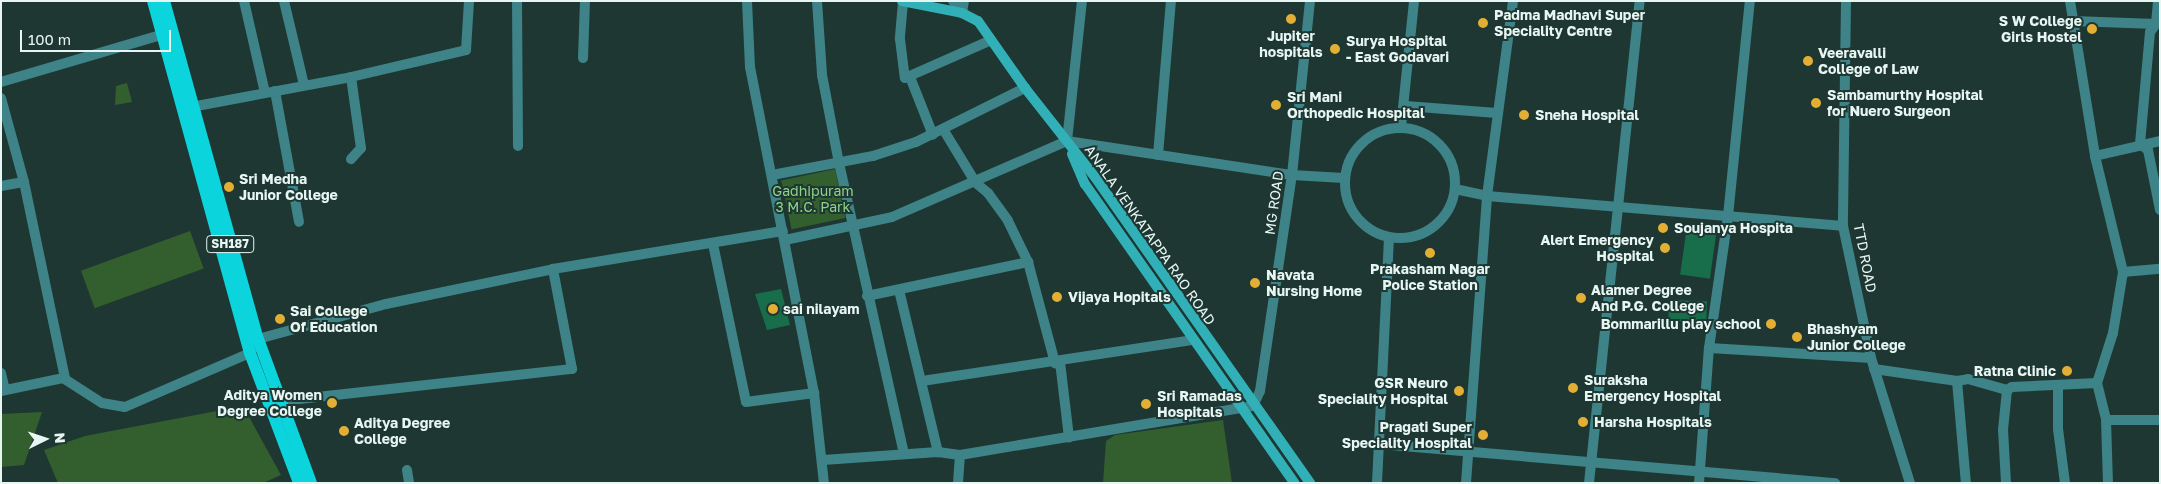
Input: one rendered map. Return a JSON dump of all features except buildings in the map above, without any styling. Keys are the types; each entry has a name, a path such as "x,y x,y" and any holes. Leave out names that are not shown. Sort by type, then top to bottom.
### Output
{"main road":[{"name":"SH187","path":"153,1 161,35 258,339 311,483"},
{"name":"SH187","path":"164,1 186,109 250,353 299,483"},
{"path":"903,1 962,12 978,20 1025,88 1067,141"},
{"name":"ANALA VENKATAPPA RAO ROAD","path":"1067,141 1085,184 1239,408 1294,483"},
{"name":"ANALA VENKATAPPA RAO ROAD","path":"1067,141 1253,406 1310,483"}],"street":[{"path":"244,1 270,92 299,222"},
{"path":"284,1 304,85"},
{"path":"186,109 304,85 351,78 466,50 469,1"},
{"path":"516,1 518,146"},
{"path":"583,58 585,1"},
{"path":"747,1 750,67 814,394 823,460 824,483"},
{"path":"817,1 822,75 852,226 904,454"},
{"path":"903,1 900,39 906,78 991,40"},
{"path":"953,1 962,12"},
{"path":"962,12 964,1"},
{"path":"1067,141 1082,1"},
{"path":"1158,155 1171,1"},
{"name":"MG ROAD","path":"1253,406 1260,391 1292,175 1310,1"},
{"path":"1401,128 1406,106 1414,1"},
{"path":"1466,483 1487,196 1513,1"},
{"path":"1589,483 1616,206 1640,1"},
{"path":"1699,478 1709,348 1728,216 1750,1"},
{"name":"TTD ROAD","path":"1846,1 1843,226 1872,364 1910,483"},
{"path":"2070,1 2095,156 2123,272 2113,333 2097,384 2106,420 2108,483"},
{"path":"2140,144 2158,1"},
{"path":"2072,21 2155,30"},
{"path":"2,85 161,35"},
{"path":"910,76 933,135"},
{"path":"351,78 361,148 351,159"},
{"path":"772,175 839,163 933,135 1025,88"},
{"path":"1,98 3,119 24,182 65,379"},
{"path":"1406,106 1497,113"},
{"path":"1401,128 1419,131 1435,140 1447,154 1455,189 1444,218 1420,236 1389,239 1364,228 1348,206 1344,178 1353,152 1374,134 1401,128"},
{"path":"943,129 976,183 988,193 1008,221 1028,262 1057,362 1069,437"},
{"path":"1,373 3,390 65,379 102,403 125,407 250,353 258,339 386,304 553,269 713,244 852,226 900,214 976,183 1067,141 1292,175 1344,178"},
{"path":"2095,156 2140,144 2160,141"},
{"path":"2140,144 2148,150 2160,210"},
{"path":"1,186 24,182"},
{"path":"1455,189 1487,196 1843,226"},
{"path":"1377,483 1389,239"},
{"path":"713,244 746,402 814,394"},
{"path":"868,296 1028,262"},
{"path":"281,401 572,369 553,269"},
{"path":"2123,272 2160,269"},
{"path":"899,290 938,452"},
{"path":"922,381 1192,340"},
{"path":"1709,348 1872,364 1957,381 1968,379 2007,390 2058,385 2097,384"},
{"path":"1957,381 1966,483"},
{"path":"2058,385 2058,429 2065,483"},
{"path":"2006,483 2003,430 2007,390"},
{"path":"823,460 938,452 960,455 1253,406"},
{"path":"2106,420 2160,420"},
{"path":"1379,444 1468,449 1591,461 1699,478 1834,483"},
{"path":"958,483 960,455"},
{"path":"407,470 409,483"}],"green space":[{"path":"127,83 132,102 115,105 116,86"},
{"name":"Gadhipuram 3 M.C. Park","path":"835,169 845,218 792,229 781,180"},
{"path":"190,231 204,269 95,308 81,271"},
{"path":"243,406 281,475 263,483 58,483 44,450 85,436"},
{"path":"42,412 24,465 1,467 1,414"},
{"path":"1223,420 1232,483 1103,483 1106,441 1115,435"}],"place":[{"name":"Jupiter hospitals","path":"1291,19"},
{"name":"Padma Madhavi Super Speciality Centre","path":"1483,23"},
{"name":"S W College Girls Hostel","path":"2092,29"},
{"name":"Surya Hospital - East Godavari","path":"1335,49"},
{"name":"Veeravalli College of Law","path":"1808,61"},
{"name":"Sambamurthy Hospital for Nuero Surgeon","path":"1816,103"},
{"name":"Sri Mani Orthopedic Hospital","path":"1276,105"},
{"name":"Sneha Hospital","path":"1524,115"},
{"name":"Sri Medha Junior College","path":"229,187"},
{"name":"Soujanya Hospita","path":"1663,228"},
{"name":"Alert Emergency Hospital","path":"1665,248"},
{"name":"Prakasham Nagar Police Station","path":"1430,253"},
{"name":"Navata Nursing Home","path":"1255,283"},
{"name":"Vijaya Hopitals","path":"1057,297"},
{"name":"Alamer Degree And P.G. College","path":"1581,298"},
{"name":"sai nilayam","path":"773,309"},
{"name":"Sai College Of Education","path":"280,319"},
{"name":"Bommarillu play school","path":"1771,324"},
{"name":"Bhashyam Junior College","path":"1797,337"},
{"name":"Ratna Clinic","path":"2067,371"},
{"name":"Suraksha Emergency Hospital","path":"1573,388"},
{"name":"GSR Neuro Speciality Hospital","path":"1459,391"},
{"name":"Aditya Women Degree College","path":"332,403"},
{"name":"Sri Ramadas Hospitals","path":"1146,404"},
{"name":"Harsha Hospitals","path":"1583,422"},
{"name":"Aditya Degree College","path":"344,431"},
{"name":"Pragati Super Speciality Hospital","path":"1483,435"}]}
